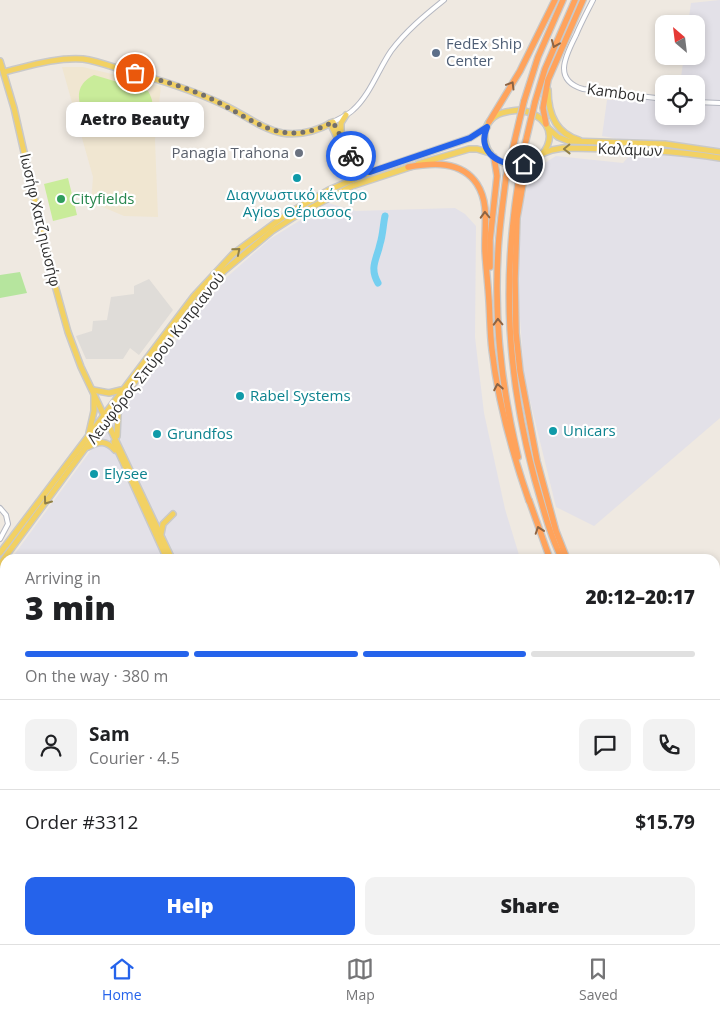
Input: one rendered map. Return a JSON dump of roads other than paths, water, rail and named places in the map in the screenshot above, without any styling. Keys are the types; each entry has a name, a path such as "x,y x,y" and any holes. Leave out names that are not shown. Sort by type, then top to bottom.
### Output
{"highway":[{"path":"488,125 520,71 554,0"},
{"path":"529,501 509,413 499,343 498,252 506,177 524,101 538,57 563,0"},
{"path":"560,554 549,530 519,411 510,344 509,255 525,144 545,68 575,0"},
{"path":"547,125 543,108 548,80 583,0"},
{"path":"492,155 497,176 490,240 489,299 490,333 497,384 514,454 548,554"},
{"path":"536,483 516,328 515,279 516,231 524,178 540,156"},
{"path":"408,167 427,164 451,166 466,173 477,185 484,200 485,250 489,299"},
{"path":"523,387 539,468 556,531 565,554"}],"main road":[{"path":"4,72 61,60 82,59 151,77 198,93 273,131 299,134 332,123 358,168 370,172"},
{"name":"Ιωσήφ Χατζηιωσήφ","path":"0,61 61,311 76,355 105,417"},
{"path":"548,80 549,106 554,122 567,135 586,142"},
{"path":"520,110 536,115 547,125 550,134 549,144 540,156 524,164 513,165 500,162 492,155 484,142 484,134 488,125 496,115 520,110"},
{"path":"346,115 341,124 340,138 352,168 352,174 348,181"},
{"name":"Λεωφόρος Σπύρου Κυπριανού","path":"8,554 86,447 122,390 200,290 233,254 286,214 348,181 470,138 488,125"},
{"name":"Καλάμων","path":"547,125 554,134 563,139 586,142 665,144 720,152"},
{"path":"320,128 340,138"},
{"name":"Λεωφόρος Σπύρου Κυπριανού","path":"0,553 88,436 123,397 207,289 258,242 297,215 364,181 469,148 478,149 492,155"},
{"name":"Καλάμων","path":"540,156 552,150 563,148 636,149 697,154 720,158"},
{"path":"88,436 94,411 93,393 109,394 122,390"},
{"path":"117,440 117,422 123,397"},
{"path":"105,417 170,554"},
{"path":"105,417 119,454 165,554"},
{"path":"86,447 104,442 110,444 119,454"},
{"path":"161,534 164,524 173,514"}],"street":[{"path":"332,123 358,105 386,59 401,40 444,0"},
{"name":"Kambou","path":"593,0 565,58 564,70 568,80 574,86 582,89 655,98"},
{"path":"705,102 720,103"},
{"path":"0,508 6,515 8,524 0,539"}],"waterway":[{"path":"378,283 375,277 374,263 382,237 385,216"}],"place":[{"name":"FedEx Ship Center","path":"436,53"},
{"name":"Aetro Beauty","path":"135,73"},
{"name":"Panagia Trahona","path":"299,153"},
{"name":"Διαγνωστικό κέντρο Αγios Θέρισσος","path":"297,178"},
{"name":"Cityfields","path":"61,199"},
{"name":"Rabel Systems","path":"240,396"},
{"name":"Unicars","path":"553,431"},
{"name":"Grundfos","path":"157,434"},
{"name":"Elysee","path":"94,474"}]}
